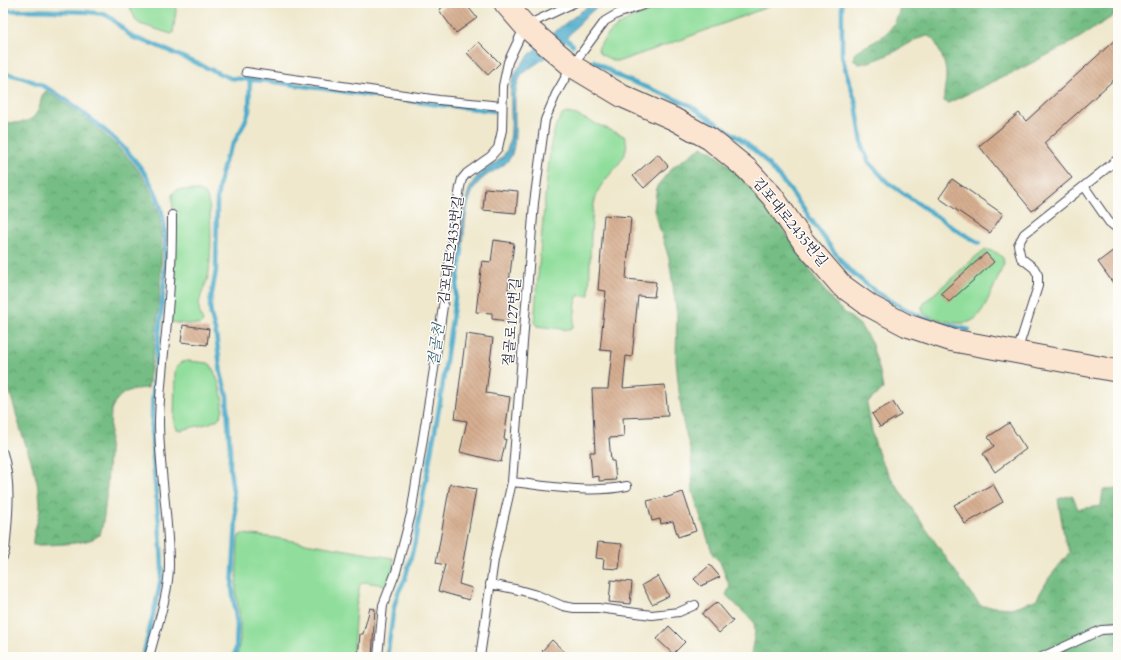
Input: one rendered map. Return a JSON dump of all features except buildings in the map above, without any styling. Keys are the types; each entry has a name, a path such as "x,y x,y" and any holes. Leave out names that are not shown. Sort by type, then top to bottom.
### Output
{"street":[{"name":"김포대로2435번길","path":"505,3 531,31 568,62 622,96 674,119 710,139 747,169 772,196 803,241 841,285 870,306 906,325 951,340 1118,371"}],"lane":[{"path":"531,31 574,3"},
{"path":"568,62 605,21 617,14 649,3"},
{"name":"김포대로2435번길","path":"378,657 383,605 396,572 411,514 434,369 460,187 462,179 467,173 491,156 498,148 502,130 503,86 508,62 531,31"},
{"name":"절골로127번길","path":"480,657 494,560 512,482 534,202 545,120 568,62"},
{"path":"246,72 439,100 502,106"},
{"path":"1016,353 1038,286 1038,274 1034,268 1021,258 1018,245 1024,234 1118,159"},
{"path":"1084,186 1109,222 1118,229"},
{"path":"149,657 164,599 169,567 159,422 161,374 170,283 172,215"},
{"path":"3,453 6,466 9,506 5,551 3,557"},
{"path":"512,482 588,490 610,490 627,486"},
{"path":"490,584 537,595 564,606 574,608 598,608 652,615 678,612 695,605"},
{"path":"1042,657 1101,630 1118,628"}],"green space":[{"path":"128,3 177,3 173,33 171,34 140,24 136,21"},
{"path":"677,3 778,3 620,61 614,61 600,54 598,49 612,30 632,18"},
{"path":"900,3 1118,3 1118,13 1071,43 948,103 944,101 946,71 944,62 939,50 930,37 926,36 920,38 873,61 859,64 854,60 854,54 856,52 887,33 895,23"},
{"path":"46,91 67,104 97,128 128,158 137,169 152,194 157,207 162,237 162,252 158,313 148,388 130,390 126,392 121,395 111,410 106,497 102,528 99,535 87,541 78,543 33,545 40,508 39,493 33,466 21,431 3,368 3,122 20,123 30,119 38,111 42,96"},
{"path":"567,113 576,115 624,136 627,143 623,158 601,186 595,198 592,225 589,295 577,296 573,327 570,330 537,326 534,322 551,143 556,125 562,115"},
{"path":"702,147 712,151 754,188 792,241 816,280 838,307 860,325 871,342 880,372 883,389 867,403 873,437 881,461 895,484 971,594 981,606 1011,608 1036,600 1049,578 1070,552 1065,541 1058,499 1072,495 1078,509 1101,506 1103,490 1118,489 1118,657 794,657 790,652 773,657 749,657 751,654 755,632 754,622 726,595 730,587 720,562 713,555 693,493 691,453 683,422 676,360 677,315 669,258 654,211 657,186 673,167"},
{"path":"176,190 194,190 204,193 209,207 211,233 210,260 208,277 199,303 199,311 203,322 200,325 176,323 172,322 171,319 175,239 172,196"},
{"path":"986,250 993,251 1003,258 1004,264 982,311 977,317 970,322 960,323 934,318 923,313 922,307 926,301 979,254"},
{"path":"188,361 208,363 211,365 221,392 223,408 218,419 181,430 177,429 174,423 175,371 180,363"},
{"path":"242,534 270,537 393,558 392,571 386,584 365,582 360,584 351,657 237,657 240,639 240,619 236,593 238,541 239,536"}],"water":[{"path":"593,3 603,3 592,11 574,29 559,48 523,73 516,91 515,134 512,154 506,163 484,177 475,188 468,205 462,254 460,254 465,203 471,185 480,174 501,159 507,150 511,135 511,86 514,75 522,63 545,40"}],"waterway":[{"path":"842,3 842,55 856,103 863,149 869,162 887,182 955,229 979,243"},
{"path":"3,11 29,10 104,14 111,18 132,37 153,44 230,78 268,81 432,104 495,111"},
{"path":"562,35 573,45"},
{"path":"594,61 620,77 689,105 742,140 760,155 790,190 848,269 872,289 892,302 923,318 969,330"},
{"path":"3,73 29,80 51,90 109,134 132,157 151,184 163,216 165,238 165,272 154,380 152,435 162,570 143,657"},
{"path":"234,657 237,625 232,588 236,521 235,506 230,469 227,395 221,374 216,334 210,304 216,271 217,199 220,180 226,157 242,128 249,111 250,79"},
{"name":"절골천","path":"387,657 394,607 398,593 405,579 414,546 440,403 462,249"}]}
